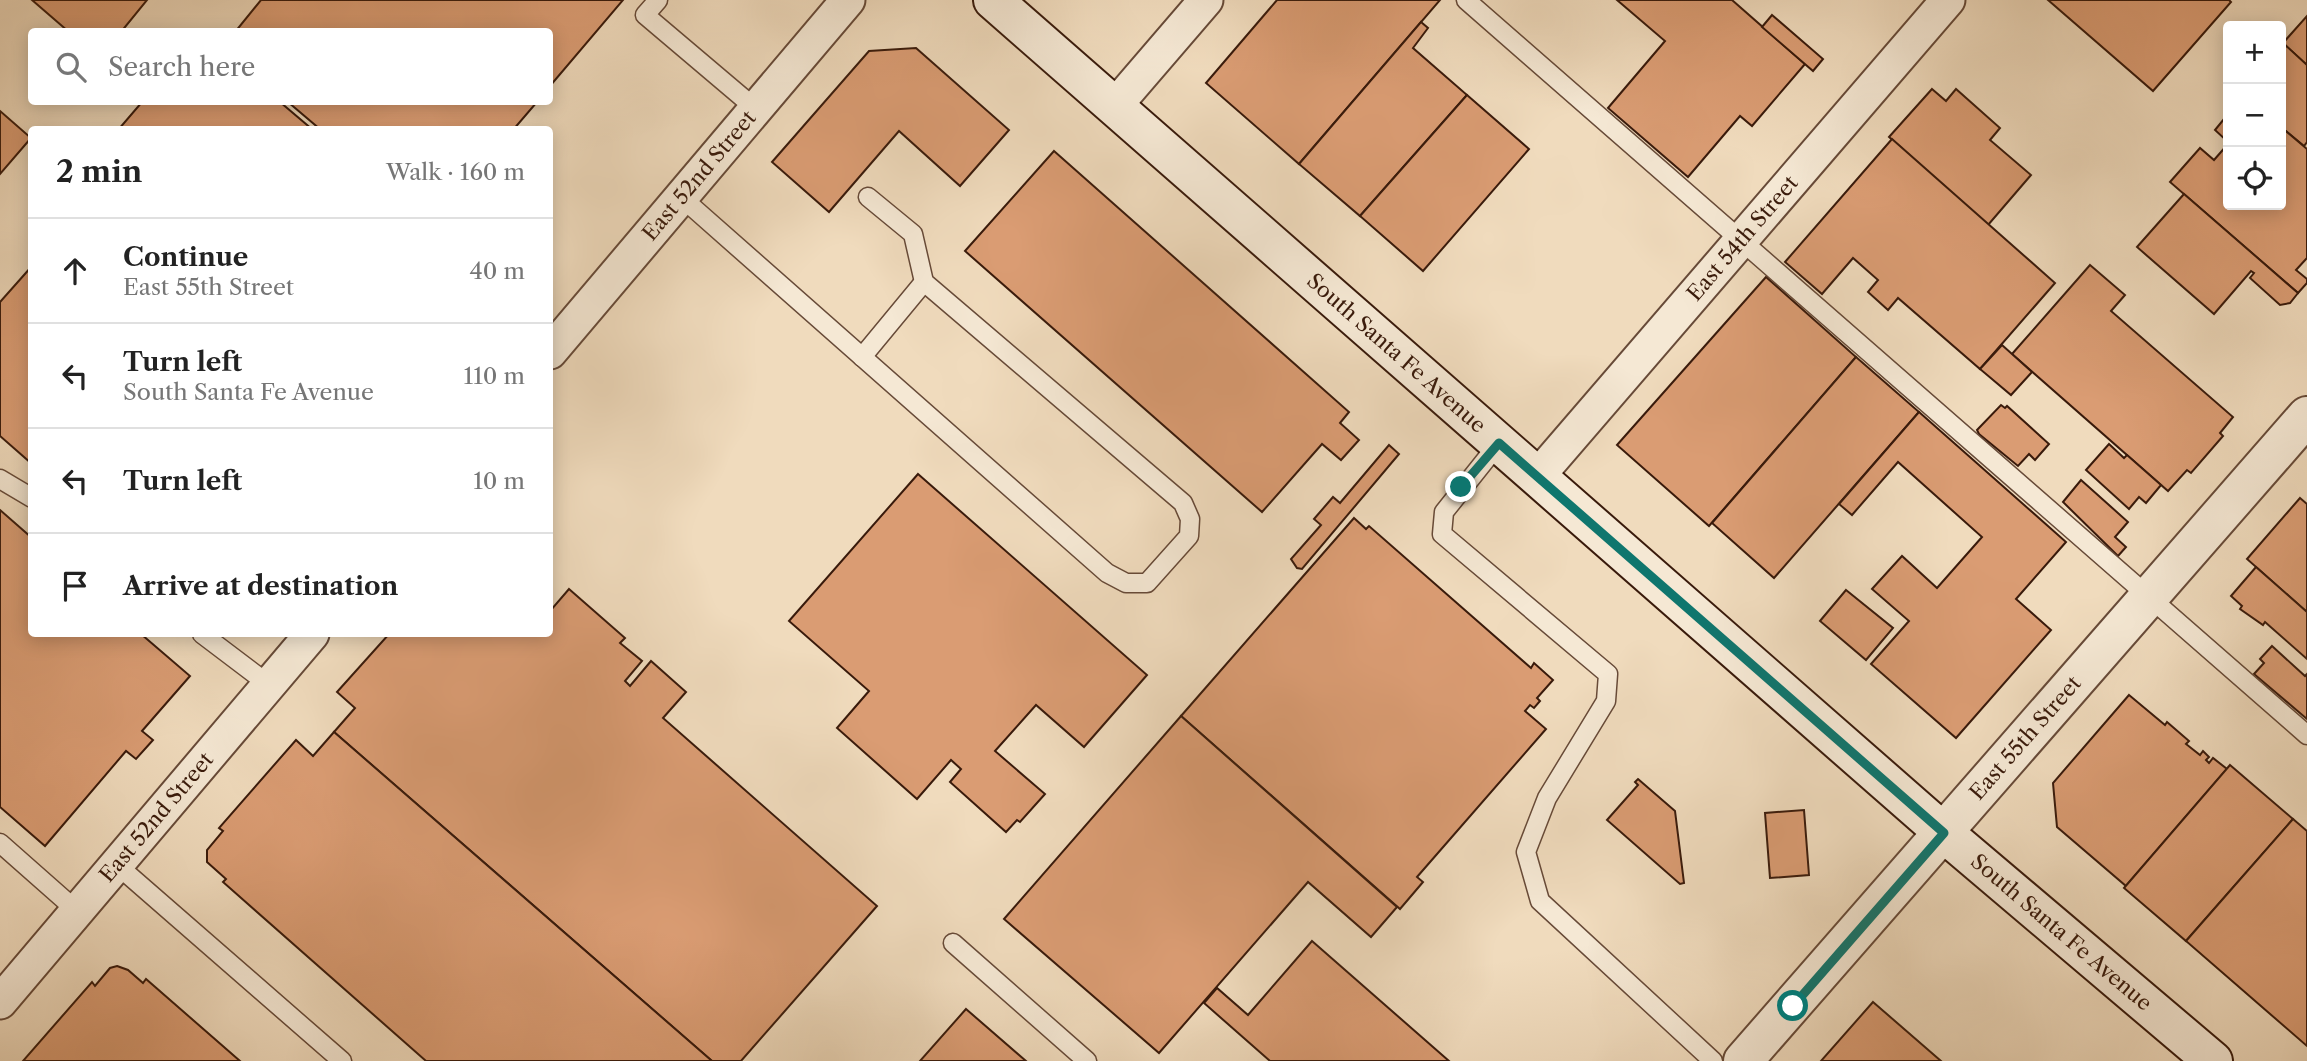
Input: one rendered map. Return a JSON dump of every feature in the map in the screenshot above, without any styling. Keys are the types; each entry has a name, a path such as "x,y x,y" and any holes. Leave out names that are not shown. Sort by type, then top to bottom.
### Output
{"main road":[{"name":"South Santa Fe Avenue","path":"993,0 1944,833 2213,1061"},
{"name":"East 55th Street","path":"1744,1061 2307,416"}],"street":[{"name":"East 52nd Street","path":"553,348 848,0"},
{"name":"East 54th Street","path":"1537,477 1948,0"},
{"path":"1114,107 1199,2"},
{"name":"East 52nd Street","path":"0,1002 309,637"}],"lane":[{"path":"658,0 645,15 756,109"},
{"path":"1466,0 2307,735"},
{"path":"681,197 1107,573 1126,583 1147,583 1189,536 1190,519 1183,503 924,282 912,234 868,197"},
{"path":"862,357 924,282"},
{"path":"1499,443 1444,512 1443,534 1608,674 1606,701 1547,799 1526,852 1540,901 1713,1061"},
{"path":"0,479 28,496"},
{"path":"206,637 268,684"},
{"path":"0,843 77,911"},
{"path":"116,864 342,1061"},
{"path":"953,943 1087,1061"}],"building":[{"path":"32,0 147,0 124,28 64,28"},
{"path":"261,0 623,0 553,82 553,28 238,28"},
{"path":"1277,0 1440,0 1299,164 1206,83"},
{"path":"1617,0 1732,0 1805,64 1752,126 1740,116 1688,177 1608,108 1665,41"},
{"path":"2048,0 2229,0 2231,2 2153,91"},
{"path":"1772,15 1823,59 1813,71 1762,27"},
{"path":"2307,16 2307,65 2286,46 2286,40"},
{"path":"1421,22 1428,28 1413,48 1467,95 1360,216 1299,164"},
{"path":"2286,46 2307,65 2307,142 2304,146 2286,131"},
{"path":"916,48 1009,130 960,186 899,131 829,212 772,162 869,51"},
{"path":"1932,89 1946,101 1956,89 2000,128 1990,140 2031,175 1988,225 1889,137"},
{"path":"1467,95 1529,149 1423,271 1360,216"},
{"path":"139,105 284,105 308,126 121,126"},
{"path":"292,105 534,105 516,126 316,126"},
{"path":"0,111 28,135 28,141 0,174"},
{"path":"2223,120 2223,137 2215,130"},
{"path":"2286,131 2307,149 2307,258 2296,270 2307,279 2307,283 2298,293 2170,182 2200,148 2214,160 2223,150 2223,210 2286,210"},
{"path":"1892,139 2055,283 1980,369 1898,298 1888,310 1868,292 1878,280 1853,258 1822,294 1785,262"},
{"path":"1054,151 1349,412 1340,423 1359,440 1341,460 1322,444 1262,512 965,251"},
{"path":"2184,194 2298,293 2290,303 2280,305 2250,278 2254,273 2251,271 2214,314 2137,247"},
{"path":"2090,265 2125,295 2111,311 2233,417 2220,433 2223,436 2191,473 2187,470 2168,491 2012,354"},
{"path":"28,270 28,460 0,436 0,302"},
{"path":"1766,277 1856,357 1709,526 1617,445"},
{"path":"2002,345 2032,372 2011,395 1980,369"},
{"path":"1856,357 1919,412 1774,578 1712,523"},
{"path":"2001,405 2005,408 2007,406 2049,444 2035,460 2029,454 2018,466 1979,434 1977,430"},
{"path":"1919,412 2066,542 2016,599 2051,630 1956,738 1871,664 1909,621 1872,589 1902,556 1937,588 1982,537 1898,462 1852,515 1839,504"},
{"path":"2109,444 2124,458 2127,455 2161,485 2146,503 2139,497 2129,509 2086,470"},
{"path":"1389,445 1399,454 1302,569 1297,568 1291,559 1321,525 1314,519 1333,497 1340,503"},
{"path":"918,474 1147,675 1084,747 1036,705 995,751 1045,794 1020,822 1017,820 1006,832 950,782 961,769 951,760 917,799 837,728 869,691 789,621"},
{"path":"2081,480 2128,522 2115,537 2126,547 2118,556 2063,502"},
{"path":"2300,498 2307,504 2307,612 2247,559"},
{"path":"0,510 28,534 28,637 144,637 190,676 142,731 153,740 136,759 126,751 45,846 0,807"},
{"path":"1354,518 1366,529 1369,526 1531,668 1534,663 1553,680 1537,698 1540,701 1534,708 1530,705 1525,711 1546,729 1417,877 1423,882 1400,909 1181,716"},
{"path":"2256,567 2307,612 2307,659 2265,622 2263,625 2240,609 2242,606 2231,596"},
{"path":"569,589 625,638 620,643 642,661 625,681 630,686 651,661 686,692 663,718 877,906 741,1061 712,1061 334,732 355,708 337,692 386,637 553,637 553,608"},
{"path":"1846,590 1893,628 1866,660 1820,621"},
{"path":"2272,646 2305,676 2307,674 2307,719 2254,674 2264,663 2260,659"},
{"path":"2129,695 2165,725 2167,722 2189,741 2186,744 2200,755 2203,751 2209,757 2206,760 2209,763 2213,758 2227,769 2126,886 2057,827 2053,783"},
{"path":"1181,716 1397,907 1371,937 1308,882 1159,1053 1004,919"},
{"path":"334,732 712,1061 426,1061 223,882 226,879 207,862 207,850 223,831 219,828 296,740 313,756"},
{"path":"2230,765 2293,819 2186,941 2124,888"},
{"path":"1638,779 1675,811 1684,883 1680,884 1607,820 1638,785 1635,782"},
{"path":"1804,810 1809,875 1770,878 1765,813"},
{"path":"2293,819 2307,831 2307,1046 2186,941"},
{"path":"1312,941 1449,1061 1270,1061 1204,1003 1217,988 1248,1015"},
{"path":"117,966 128,970 143,983 146,979 240,1061 23,1061 92,982 95,986 110,968"},
{"path":"1873,1002 1941,1061 1821,1061"},
{"path":"966,1009 1026,1061 920,1061"}],"route":[{"path":"1461,487 1499,443 1944,833 1793,1006"}]}
